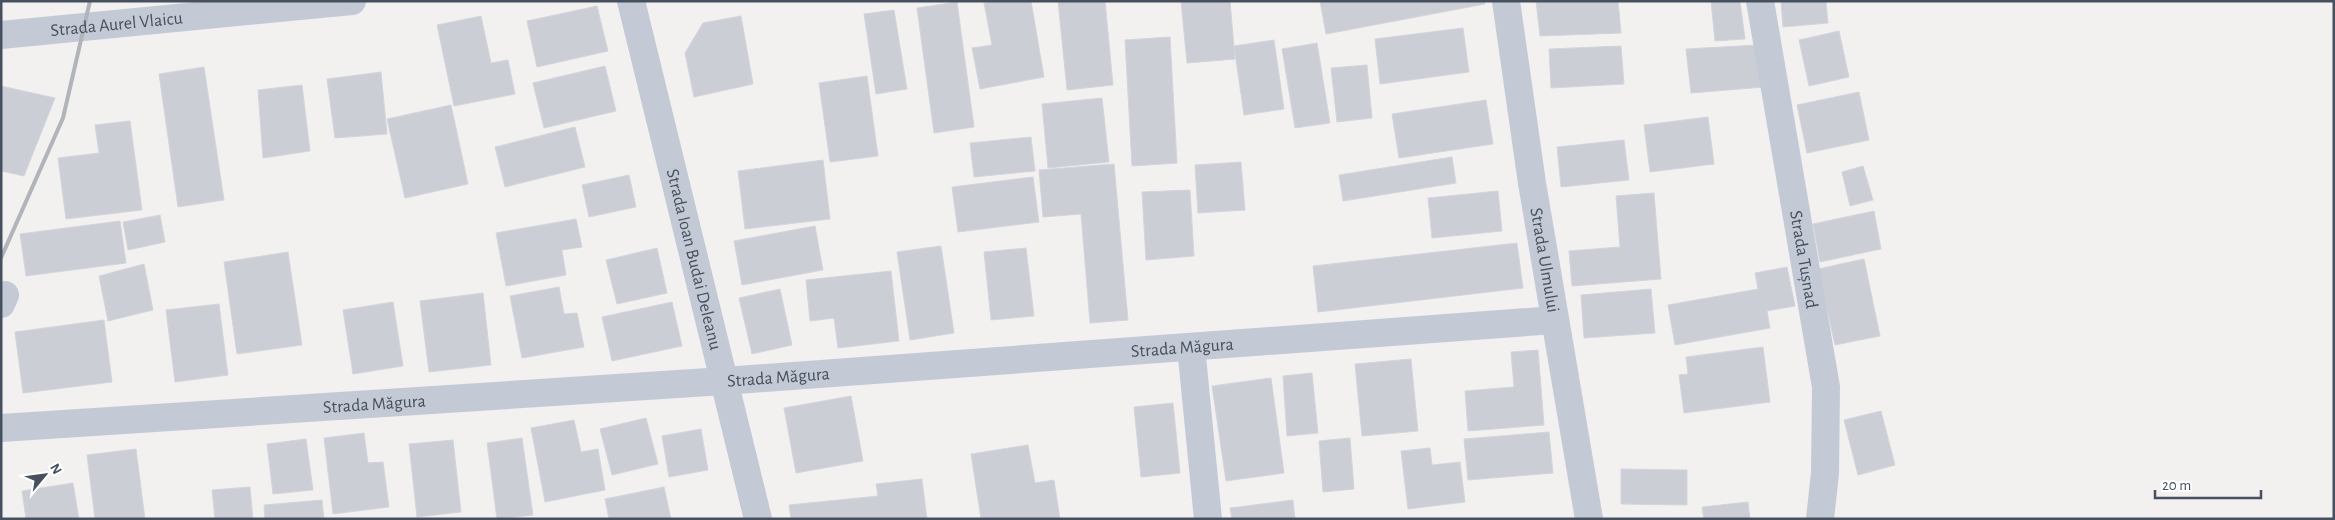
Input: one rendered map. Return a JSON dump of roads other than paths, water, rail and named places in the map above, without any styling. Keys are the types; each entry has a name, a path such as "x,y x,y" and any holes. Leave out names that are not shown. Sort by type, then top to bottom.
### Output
{"street":[{"name":"Strada Aurel Vlaicu","path":"1,35 352,1"},
{"name":"Strada Ioan Budai Deleanu","path":"631,1 758,519"},
{"name":"Strada Ulmului","path":"1506,1 1555,320 1589,519"},
{"name":"Strada Tușnad","path":"1760,1 1826,387 1825,473 1820,519"},
{"name":"Strada Măgura","path":"1,428 724,381 1555,320"},
{"path":"1191,347 1208,519"}],"railway":[{"path":"1,258 63,118 90,1"}]}
